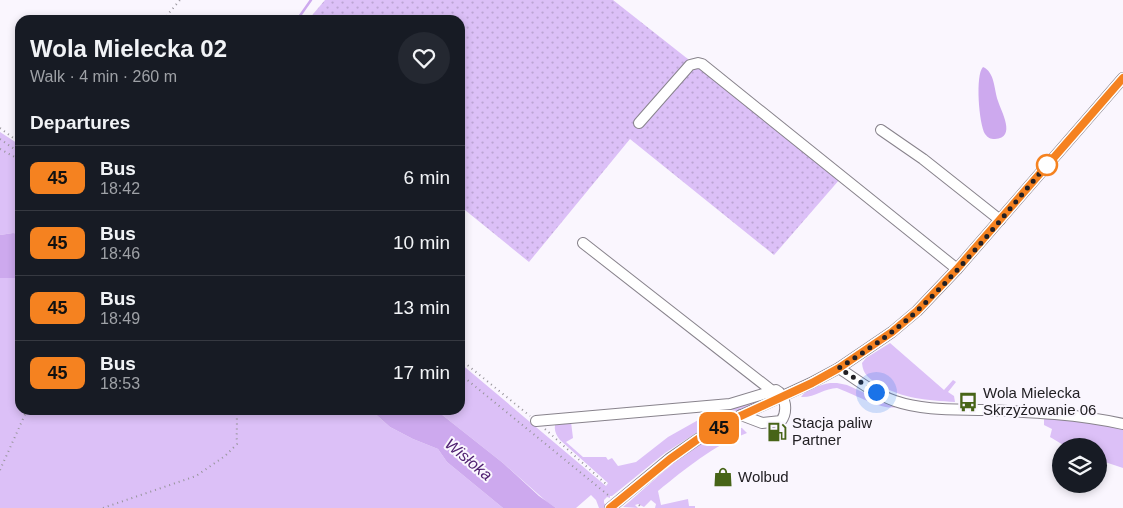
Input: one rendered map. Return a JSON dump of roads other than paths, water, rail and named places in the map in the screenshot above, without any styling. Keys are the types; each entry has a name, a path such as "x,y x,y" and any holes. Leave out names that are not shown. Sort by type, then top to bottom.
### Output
{"street":[{"path":"639,123 690,65 702,64 957,269"},
{"path":"614,505 670,459 698,439 839,368 892,332 917,311 957,269 1123,78"},
{"path":"881,130 923,159 1000,220"},
{"path":"584,243 771,390"},
{"path":"839,368 876,392 893,400 916,406 1027,412 1084,417 1123,424"},
{"path":"536,421 730,404 771,390 776,390 783,396 785,415 781,421 762,423 741,416"}],"water":[{"path":"983,67 987,69 992,77 1006,123 1005,134 995,139 989,138 985,134 981,120 979,79"},
{"path":"15,233 15,278 0,278 0,235"},
{"name":"Wisłoka","path":"377,415 442,415 556,508 503,508 447,462 438,449 390,427"}],"waterway":[{"path":"300,15 311,0"}],"place":[{"name":"Wola Mielecka Skrzyżowanie 06","path":"968,402"},
{"name":"Stacja paliw Partner","path":"777,432"},
{"name":"Wolbud","path":"723,477"}]}
